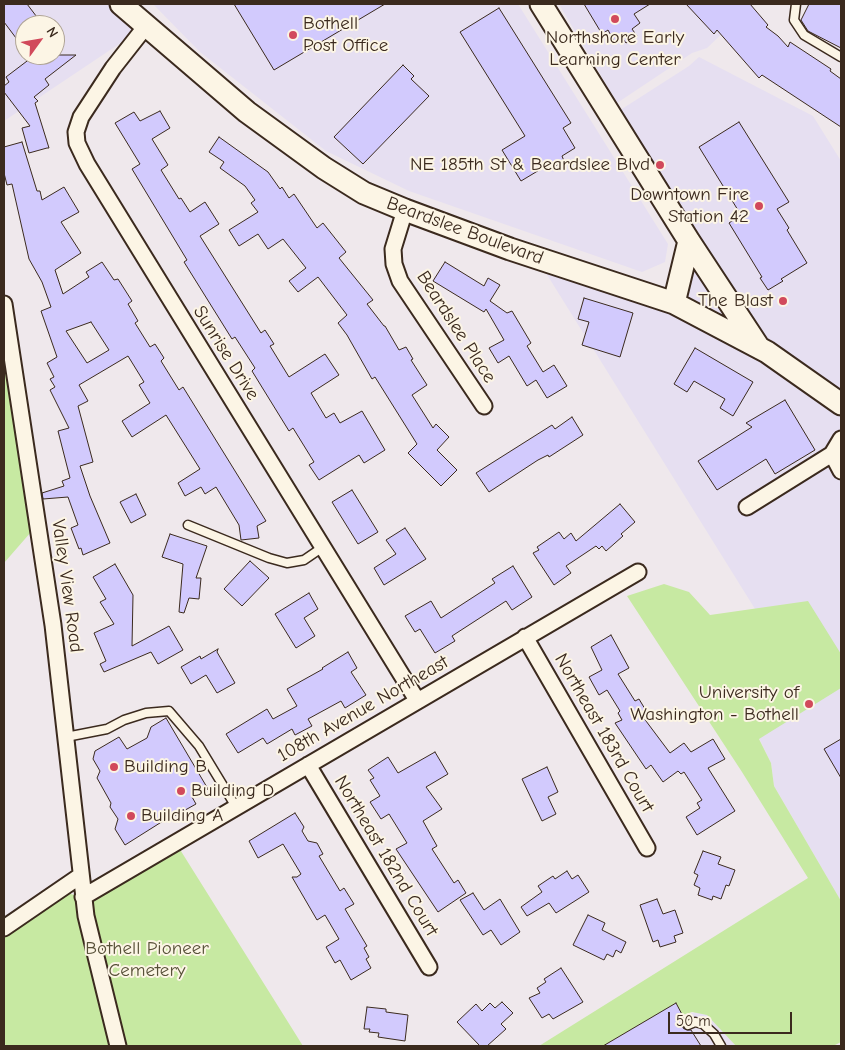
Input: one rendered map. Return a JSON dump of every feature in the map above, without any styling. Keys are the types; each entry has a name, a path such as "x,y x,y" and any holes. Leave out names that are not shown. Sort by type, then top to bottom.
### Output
{"main road":[{"path":"541,4 689,241 759,348"},
{"name":"Beardslee Boulevard","path":"128,7 146,26 247,112 316,163 364,193 510,249 674,303 768,352 841,404"},
{"path":"674,303 689,241"}],"street":[{"name":"Sunrise Drive","path":"146,26 113,68 81,117 76,132 77,144 86,164 417,700"},
{"name":"Beardslee Place","path":"405,210 392,249 394,264 400,281 484,406"},
{"name":"Valley View Road","path":"4,304 53,625 83,897 118,1046"},
{"path":"747,507 832,454 841,439"},
{"path":"832,454 841,471"},
{"name":"108th Avenue Northeast","path":"83,897 638,572"},
{"name":"Northeast 183rd Court","path":"525,637 647,848"},
{"name":"Northeast 182nd Court","path":"308,765 429,967"},
{"path":"4,928 80,876"}],"lane":[{"path":"796,4 794,20 804,34 841,57"},
{"path":"188,525 269,558 287,563 304,560 323,547"},
{"path":"66,737 107,729 124,720 146,713 169,711 199,746 236,807"},
{"path":"688,1025 695,1022 703,1024 714,1034 721,1046"}],"shaded area":[{"path":"4,4 121,4 146,26 4,121"},
{"path":"153,4 518,4 668,244 665,262 642,272 409,191 326,151 200,52"},
{"path":"559,4 753,4 707,48 692,53 617,103"},
{"path":"699,57 813,116 841,161 841,901 774,786 771,763 759,738 793,670 536,257 674,303 689,241 611,116 689,66"},
{"path":"676,1003 683,1015 698,1012 704,1013 711,1018 736,1046 603,1046"}],"green space":[{"path":"4,350 38,524 4,563"},
{"path":"664,584 689,592 710,615 808,601 841,654 841,688 759,739 771,763 774,786 841,901 841,1042 833,1046 736,1046 707,1015 692,1012 683,1015 676,1004 603,1046 539,1046 808,878 742,772 627,596"},
{"name":"Bothell Pioneer Cemetery","path":"179,848 303,1046 6,1046 4,1042 4,928 58,891 83,897 132,867 142,873"}],"building":[{"path":"4,4 27,4 35,15 15,15 15,37 4,22"},
{"name":"Bothell Post Office","path":"234,4 385,4 274,70"},
{"name":"Northshore Early Learning Center","path":"584,4 650,4 634,14 640,23 632,29 637,36 626,43 621,36 614,41 608,30 602,34"},
{"path":"686,4 750,4 768,25 766,27 788,47 790,42 831,69 830,71 841,79 841,127 762,75 759,78 717,30 714,34"},
{"path":"809,4 841,4 841,48 808,31 801,20"},
{"path":"499,8 571,123 563,128 575,148 562,156 564,161 549,170 546,166 521,181 502,150 525,136 460,32"},
{"path":"65,55 76,55 65,64"},
{"path":"22,65 63,65 45,79 49,85 34,97 38,101 35,103 49,148 29,153 22,128 30,126 4,92 4,86 9,82 6,77"},
{"path":"403,65 414,76 411,79 429,96 363,164 334,137"},
{"path":"160,111 170,128 152,139 168,165 161,170 179,199 181,198 190,212 205,202 219,224 200,236 261,333 265,330 274,344 270,346 289,377 325,354 339,375 311,393 326,418 334,413 340,423 362,411 385,450 364,463 359,455 319,480 309,465 314,462 293,428 289,431 252,371 255,368 235,337 232,339 184,262 187,260 132,169 140,164 115,123 134,112 140,121"},
{"name":"Downtown Fire Station 42","path":"739,122 789,202 777,209 807,263 781,279 783,281 768,290 729,223 741,215 699,147"},
{"path":"219,137 268,172 289,198 294,194 317,228 323,223 346,252 339,258 373,300 367,304 385,326 399,350 406,347 413,359 411,360 427,385 412,395 433,428 436,424 449,437 437,450 457,470 441,486 408,453 417,444 375,377 372,379 338,323 347,315 318,277 298,292 289,281 306,268 283,239 268,249 258,234 239,246 229,230 258,212 251,203 255,200 245,186 220,168 224,162 209,152"},
{"path":"22,142 37,191 40,191 42,200 64,187 79,212 61,222 81,253 55,270 63,294 89,277 86,272 102,262 114,280 118,279 132,301 128,304 138,321 135,323 150,347 155,344 164,358 161,361 179,390 183,387 266,521 257,526 259,538 241,540 239,525 216,487 205,494 201,487 185,496 178,483 200,469 166,415 132,437 122,421 150,403 139,385 144,382 128,356 79,385 88,401 78,406 93,462 80,466 90,496 110,543 83,555 71,528 78,525 68,497 43,499 42,493 64,486 62,481 70,478 58,431 69,428 50,390 55,387 50,379 54,377 47,363 57,357 41,311 51,307 42,282 29,259 12,184 7,185 4,173 4,147","holes":["91,322 109,350 87,363 66,331"]},
{"path":"445,262 484,286 488,278 500,285 490,301 507,313 512,311 531,343 527,346 543,372 554,365 567,386 547,398 536,380 527,386 509,356 498,363 489,348 504,340 486,309 484,312 433,281"},
{"path":"584,298 633,313 620,357 582,345 589,322 578,319"},
{"path":"695,348 753,382 733,416 720,408 725,399 694,381 687,392 674,384"},
{"path":"785,400 815,450 775,474 766,459 717,490 698,461 752,427 746,423"},
{"path":"572,417 583,435 549,457 548,455 538,460 489,492 476,473 552,425 555,429"},
{"path":"352,490 378,532 358,544 332,502"},
{"path":"136,494 146,515 131,523 120,502"},
{"path":"620,504 635,522 606,551 602,546 599,549 596,546 566,566 571,573 554,585 533,553 539,550 537,547 559,532 564,539 571,533 576,541"},
{"path":"405,528 426,559 384,585 374,568 396,554 386,540"},
{"path":"170,534 207,546 196,578 201,578 199,599 189,598 184,613 179,612 183,564 162,557"},
{"path":"250,561 269,578 242,606 224,589"},
{"path":"115,564 133,595 132,646 169,626 183,650 158,664 151,652 104,672 100,664 106,661 94,633 114,624 100,602 106,599 93,577"},
{"path":"513,566 532,597 512,610 506,601 452,636 455,641 435,653 420,629 415,632 405,616 431,601 441,618 495,583 492,579"},
{"path":"309,593 318,609 304,618 315,636 296,648 275,614"},
{"path":"611,635 629,668 618,674 635,701 639,699 648,714 643,717 670,753 684,743 691,752 713,739 725,759 708,768 735,811 697,835 686,817 700,808 697,803 702,800 684,772 681,774 678,771 663,782 651,765 646,769 615,723 622,720 618,713 620,711 607,690 599,695 589,677 602,670 591,647"},
{"path":"218,649 217,652 235,683 217,693 206,675 191,684 181,667 200,656 201,659"},
{"path":"348,652 357,668 351,672 366,695 345,708 341,701 308,719 312,726 295,735 292,729 267,744 263,738 238,753 226,734 267,709 273,719 297,706 287,689 323,669"},
{"path":"166,718 208,789 192,797 196,804 171,818 171,816 125,845 115,829 118,819 110,807 111,803 97,778 100,771 93,759 95,751 119,737 127,749 147,738 151,727"},
{"path":"841,739 841,778 824,749"},
{"path":"435,752 448,774 426,787 442,809 423,821 437,846 432,849 454,883 458,880 466,893 438,912 396,849 407,843 389,814 381,819 370,802 380,796 370,780 374,778 368,770 388,757 398,773"},
{"path":"547,767 558,792 548,797 556,814 542,821 522,779"},
{"path":"295,813 304,827 302,831 308,841 317,843 323,854 319,856 340,891 344,888 354,904 345,909 367,946 364,948 369,957 366,959 371,968 351,980 340,960 335,963 326,947 339,939 325,915 317,920 292,877 297,877 301,874 283,844 258,858 249,841"},
{"path":"703,851 721,857 718,864 735,870 729,886 726,885 721,899 713,896 712,900 698,895 700,888 694,885 698,875 694,873"},
{"path":"567,871 572,879 578,875 589,892 556,913 549,903 527,916 521,907 542,892 538,886 553,876 555,879"},
{"path":"473,893 484,910 500,899 520,932 501,945 491,930 483,935 460,900"},
{"path":"657,899 663,914 675,910 683,933 674,936 676,942 660,947 658,940 653,942 640,905"},
{"path":"588,915 605,923 602,930 626,942 621,953 616,950 613,957 607,954 604,960 573,945"},
{"path":"561,968 583,1002 553,1019 549,1014 542,1018 529,998 540,993 537,988 546,982 544,979"},
{"path":"502,1002 513,1013 501,1024 506,1029 487,1046 480,1046 457,1022 476,1004 482,1011 490,1003 495,1008"},
{"path":"676,1003 685,1020 683,1028 691,1030 701,1046 603,1046"},
{"path":"367,1007 386,1009 386,1012 408,1015 405,1041 378,1037 379,1033 369,1032 370,1029 364,1029"}],"place":[{"name":"Northshore Early Learning Center","path":"615,19"},
{"name":"Bothell Post Office","path":"293,35"},
{"name":"NE 185th St & Beardslee Blvd","path":"660,165"},
{"name":"Downtown Fire Station 42","path":"759,206"},
{"name":"The Blast","path":"783,301"},
{"name":"University of Washington - Bothell","path":"809,704"},
{"name":"Building B","path":"114,767"},
{"name":"Building D","path":"181,791"},
{"name":"Building A","path":"131,816"}]}
